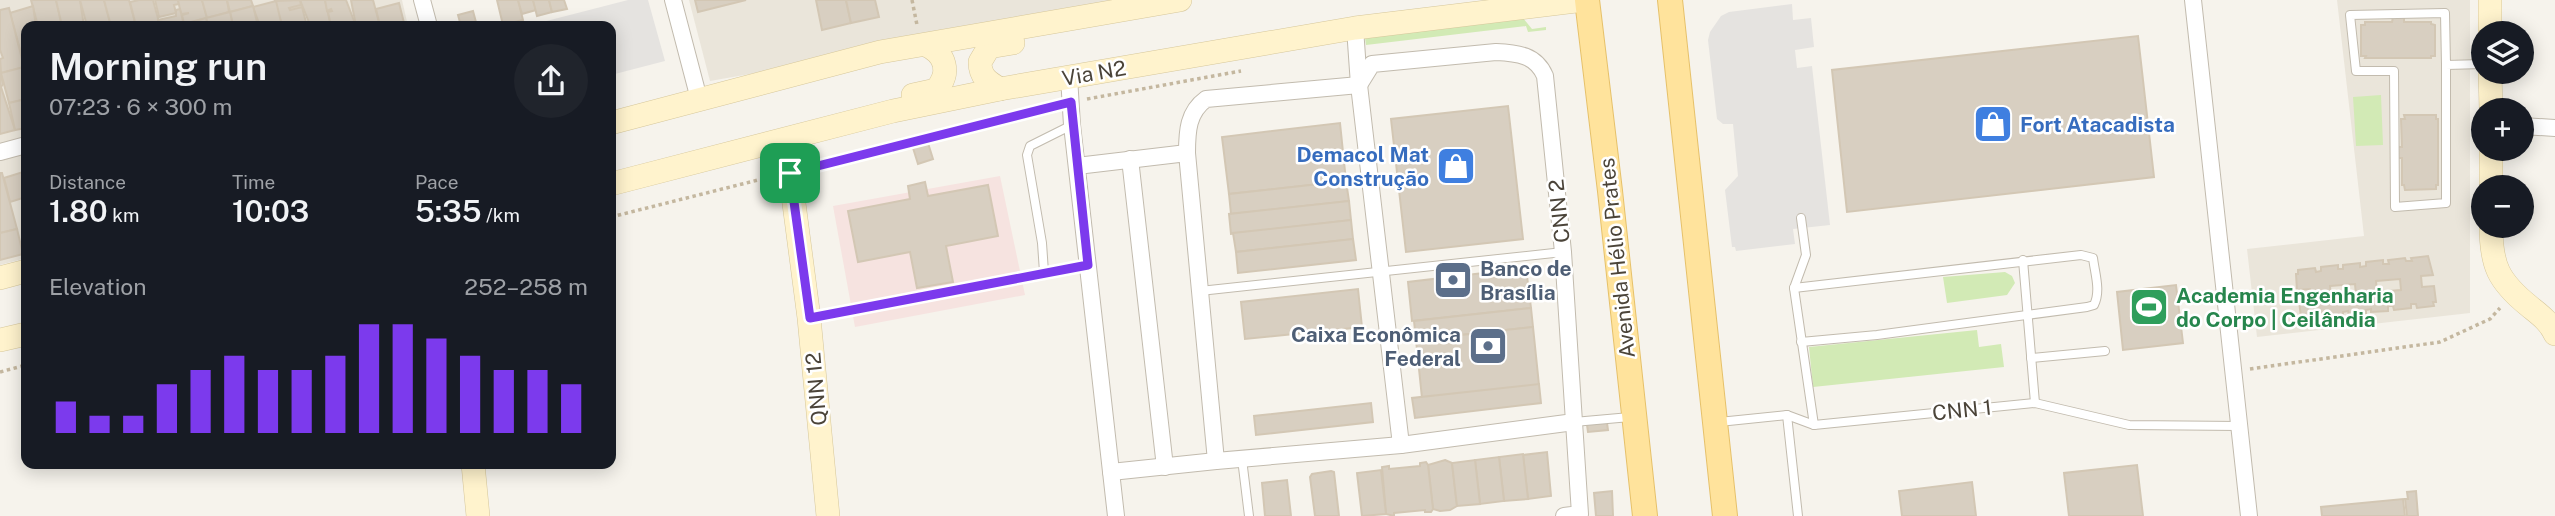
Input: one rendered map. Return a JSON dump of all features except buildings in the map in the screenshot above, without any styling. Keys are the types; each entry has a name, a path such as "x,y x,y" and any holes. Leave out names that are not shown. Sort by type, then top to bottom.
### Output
{"main road":[{"name":"Via N2","path":"616,183 893,111 1000,89 1355,28 1586,0"},
{"name":"Avenida Hélio Prates","path":"1586,0 1611,191 1645,516"},
{"path":"1670,0 1726,516"},
{"path":"2490,0 2490,21"},
{"path":"616,121 880,52 921,37 1172,1"},
{"path":"1000,89 986,81 980,68 981,56 989,47 1108,24 1172,1"},
{"path":"801,135 832,116 936,90 944,77 944,61 921,37"},
{"name":"QNN 12","path":"801,135 790,173 810,318 828,516"},
{"path":"2492,238 2498,274 2514,294 2547,320 2555,334"},
{"path":"0,278 21,272"},
{"path":"0,327 21,321"},
{"path":"0,341 21,335"},
{"path":"473,469 478,516"}],"street":[{"path":"422,0 428,21"},
{"path":"673,0 699,99"},
{"path":"2193,0 2249,516"},
{"path":"1355,28 1359,85 1401,445"},
{"name":"CNN 2","path":"1359,85 1372,64 1496,52 1512,52 1532,58 1545,76 1563,252 1580,514 1564,516"},
{"path":"1069,77 1072,125 1116,516"},
{"path":"1216,461 1187,153 1187,134 1192,113 1206,99 1359,85"},
{"path":"2534,127 2555,128"},
{"path":"0,152 21,146"},
{"path":"1077,166 1187,153"},
{"path":"1130,159 1165,467"},
{"path":"1111,472 1401,445 1574,422"}],"lane":[{"path":"2445,13 2446,65 2446,203 2395,207 2394,71 2356,71 2350,15 2445,13"},
{"path":"2446,65 2471,64"},
{"path":"1044,272 1042,243 1027,155 1030,146 1072,125"},
{"path":"1801,218 1806,254 1794,288 1814,425"},
{"path":"1200,291 1563,252"},
{"path":"1794,288 2023,260 2088,256 2093,258 2097,282 2094,305 1877,335 1801,342"},
{"path":"2023,260 2035,403"},
{"path":"810,318 1088,265"},
{"path":"2031,358 2105,351"},
{"name":"CNN 1","path":"1787,415 1814,425 2035,403 2129,425 2239,426"},
{"path":"1715,422 1787,415 1798,516"},
{"path":"1574,422 1634,416"},
{"path":"1242,459 1248,516"}],"path":[{"path":"912,0 921,37"},
{"path":"616,216 1071,102 1248,70"},
{"path":"2233,372 2440,342 2490,318 2514,294"},
{"path":"0,372 21,366"}],"shaded area":[{"path":"0,0 402,0 407,21 21,21 21,259 0,265"},
{"path":"628,0 648,0 665,61 616,74 616,21 546,21"},
{"path":"689,0 1165,0 710,81"},
{"path":"2337,0 2470,0 2470,313 2257,337 2247,249 2364,236"},
{"path":"1792,4 1793,20 1811,18 1814,47 1795,50 1797,68 1812,66 1830,225 1793,229 1795,244 1736,251 1735,247 1732,247 1725,190 1738,176 1733,124 1723,124 1717,119 1708,40 1721,16 1729,12"},
{"path":"1000,176 1025,295 855,327 833,206"}],"green space":[{"path":"1523,18 1532,29 1546,27 1546,30 1528,32 1526,26 1366,45 1365,38"},
{"path":"2381,95 2383,145 2356,146 2353,97"},
{"path":"2005,272 2012,276 2015,283 2007,295 1947,303 1943,277"},
{"path":"1977,330 1979,347 2001,344 2004,367 1813,387 1809,347"}],"place":[{"name":"Fort Atacadista","path":"1993,124"},
{"name":"Demacol Mat Construção","path":"1456,166"},
{"name":"Banco de Brasília","path":"1453,280"},
{"name":"Academia Engenharia do Corpo | Ceilândia","path":"2149,307"},
{"name":"Caixa Econômica Federal","path":"1488,346"}],"route":[{"path":"1071,102 1088,265 810,318 790,173 1071,102"}]}
